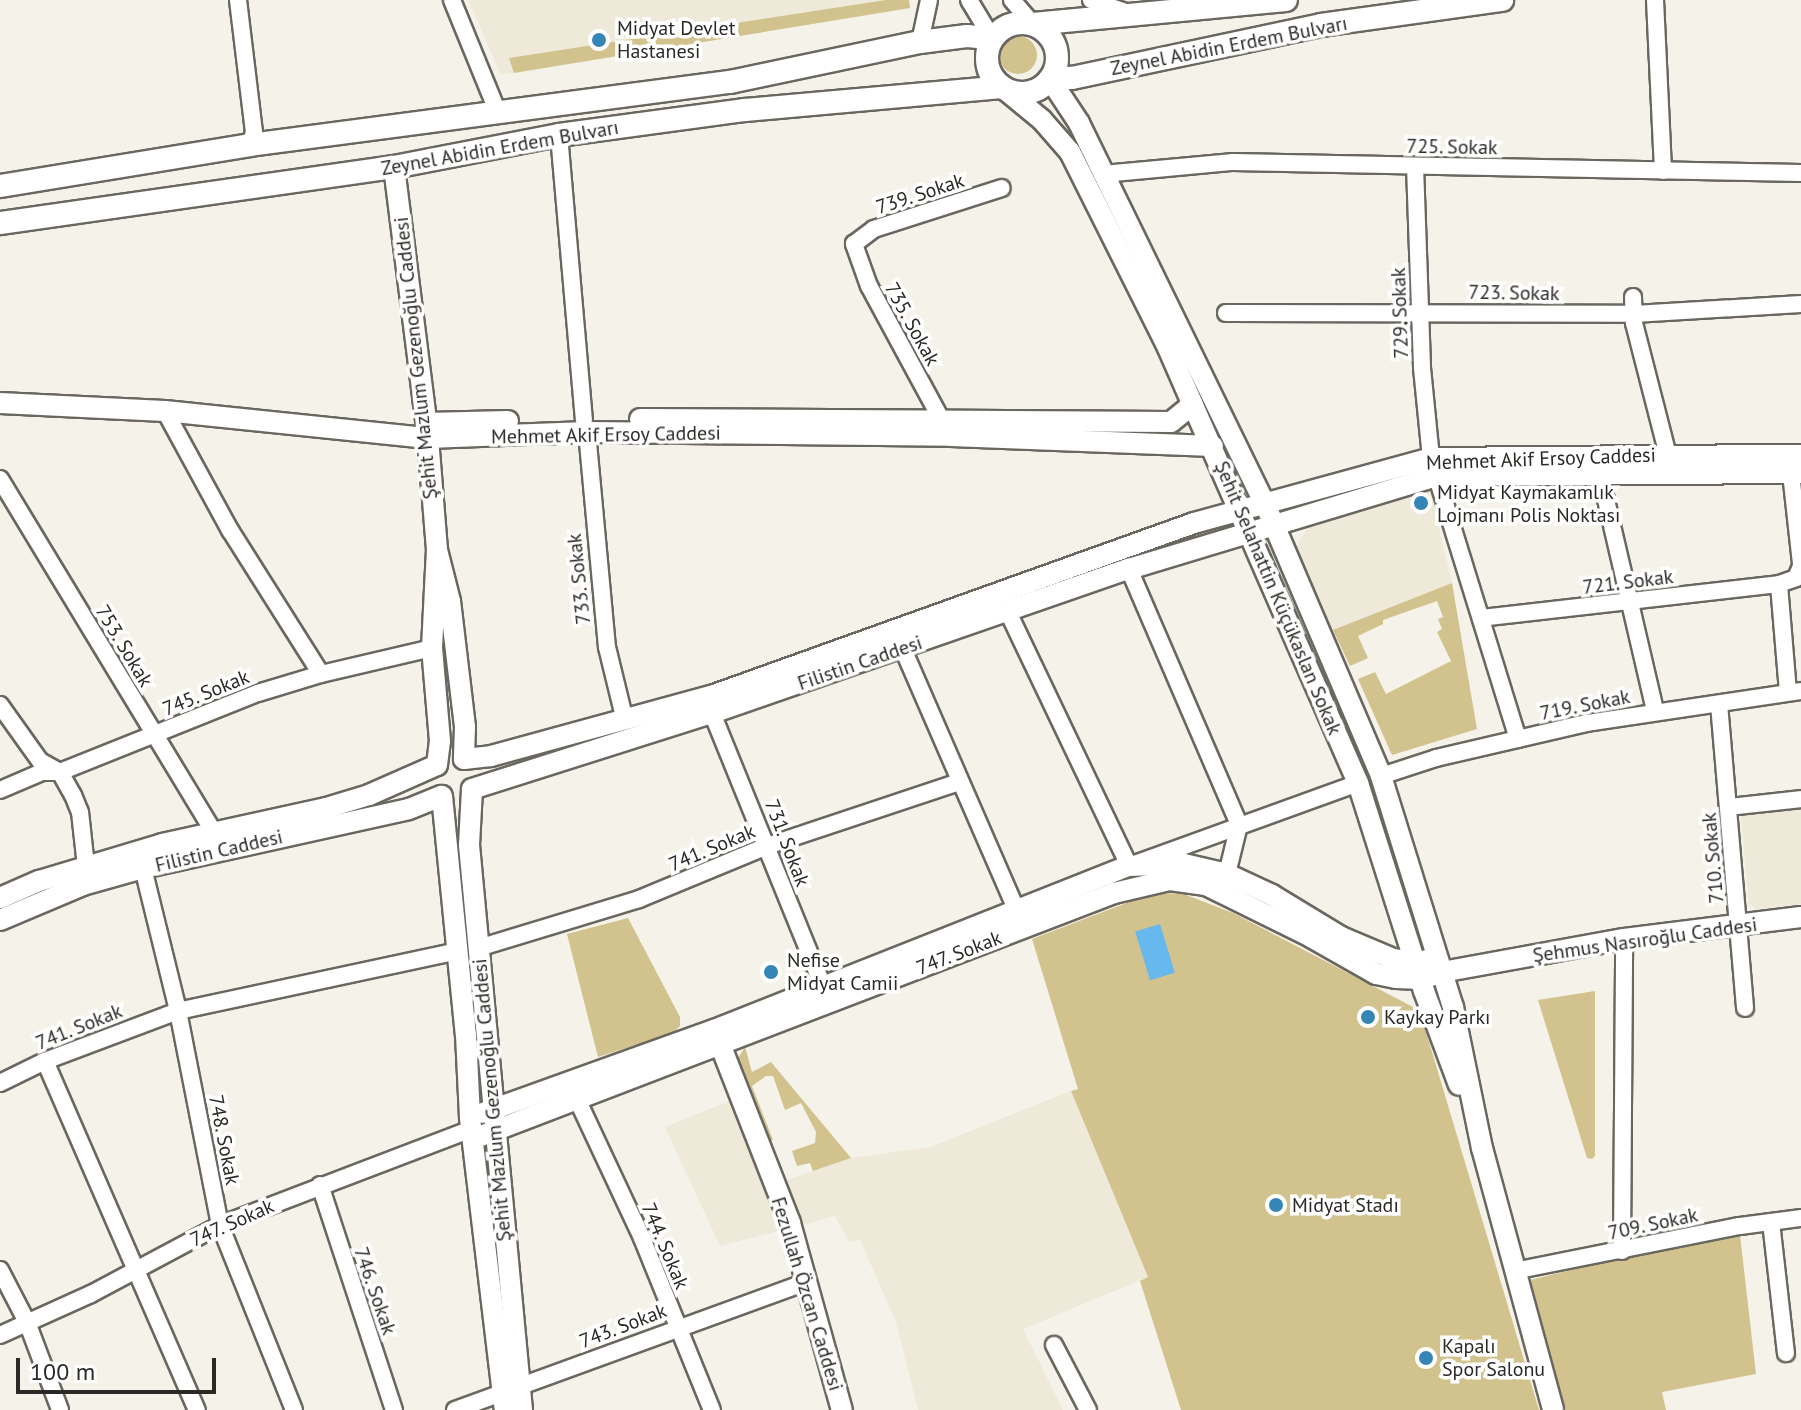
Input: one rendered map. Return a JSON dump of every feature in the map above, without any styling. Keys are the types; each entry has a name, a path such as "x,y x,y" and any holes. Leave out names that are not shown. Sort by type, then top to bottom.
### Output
{"main road":[{"name":"Zeynel Abidin Erdem Bulvarı","path":"1033,24 1286,0"},
{"name":"Zeynel Abidin Erdem Bulvarı","path":"1050,79 1072,78 1321,25 1502,0"},
{"path":"1033,24 1043,29 1056,47 1055,69 1050,79 1032,92 1022,93 1002,87 988,70 986,59 992,38 1006,26 1033,24"},
{"name":"Zeynel Abidin Erdem Bulvarı","path":"0,186 250,145 730,82 920,42 967,36 992,38"},
{"name":"Zeynel Abidin Erdem Bulvarı","path":"0,223 394,167 559,135 745,110 1002,87"}],"street":[{"path":"238,0 254,132 250,145"},
{"path":"452,0 498,113"},
{"path":"920,42 929,0"},
{"path":"969,0 992,38"},
{"path":"1012,0 1033,24"},
{"path":"1091,0 1133,15"},
{"path":"1655,0 1663,171"},
{"name":"Şehit Selahattin Küçükaslan Sokak","path":"1050,79 1070,104 1269,515 1381,776 1440,964 1482,1148 1553,1410"},
{"name":"Şehit Selahattin Küçükaslan Sokak","path":"1002,87 1042,120 1070,152 1213,446 1247,534 1358,783 1419,971 1482,1148"},
{"name":"733. Sokak","path":"559,135 607,647 625,721"},
{"name":"725. Sokak","path":"1103,174 1233,162 1801,173"},
{"name":"729. Sokak","path":"1415,166 1420,312 1434,467 1518,739"},
{"name":"Şehit Mazlum Gezenoğlu Caddesi","path":"394,167 427,430 437,550 432,648 440,741 437,765"},
{"name":"739. Sokak","path":"854,244 874,229 1002,188"},
{"name":"735. Sokak","path":"854,244 869,286 941,419"},
{"name":"723. Sokak","path":"1226,313 1801,304"},
{"path":"1633,306 1668,455"},
{"path":"0,403 165,411 427,430 941,419 1171,422 1183,416 1193,404"},
{"path":"165,411 230,530 321,674"},
{"name":"Mehmet Akif Ersoy Caddesi","path":"586,426 1213,446"},
{"name":"Mehmet Akif Ersoy Caddesi","path":"1240,513 1269,515 1434,467 1668,455 1798,467"},
{"name":"Mehmet Akif Ersoy Caddesi","path":"1434,467 1600,474 1798,467"},
{"path":"1795,692 1779,584 1796,578 1801,565 1798,467"},
{"path":"1600,474 1655,711"},
{"name":"753. Sokak","path":"0,479 214,833"},
{"name":"Filistin Caddesi","path":"464,759 491,756 625,721 757,680 1194,523 1240,513"},
{"name":"Mehmet Akif Ersoy Caddesi","path":"1247,534 1269,515"},
{"name":"Filistin Caddesi","path":"472,789 712,713 1129,569 1247,534"},
{"name":"Şehit Mazlum Gezenoğlu Caddesi","path":"437,550 450,601 465,727 464,759"},
{"path":"1129,569 1239,825 1227,874"},
{"name":"721. Sokak","path":"1481,618 1779,584"},
{"path":"1008,612 1129,866"},
{"name":"745. Sokak","path":"0,790 42,772 60,772 258,693 321,674 432,648"},
{"path":"903,649 1017,911"},
{"name":"719. Sokak","path":"1381,776 1436,758 1655,711 1795,692"},
{"name":"710. Sokak","path":"1719,704 1745,1008"},
{"path":"0,705 40,761 60,772 80,812 86,866"},
{"name":"731. Sokak","path":"712,713 823,987"},
{"path":"447,758 464,759 473,770 472,789 461,798 442,796 433,785 437,765 447,758"},
{"name":"Filistin Caddesi","path":"0,898 86,866 369,795 437,765"},
{"name":"741. Sokak","path":"478,948 639,899 767,846 959,782"},
{"path":"471,1129 495,1109 823,987 1129,866 1358,783"},
{"name":"Şehit Mazlum Gezenoğlu Caddesi","path":"472,789 469,845 495,1109 509,1397"},
{"name":"Şehit Mazlum Gezenoğlu Caddesi","path":"442,796 471,1129 509,1397 522,1410"},
{"name":"Filistin Caddesi","path":"0,920 83,885 143,868 409,809 442,796"},
{"path":"1729,807 1801,799"},
{"path":"1129,866 1184,864 1227,874 1272,895 1341,937 1419,971"},
{"name":"748. Sokak","path":"143,868 178,1011 220,1225 294,1410"},
{"name":"747. Sokak","path":"0,1335 136,1270 220,1225 320,1185 471,1129 495,1130 1114,893 1170,880 1206,885 1311,937 1376,974 1419,971 1440,964"},
{"name":"Şehmus Nasıroğlu Caddesi","path":"1440,964 1801,917"},
{"path":"1622,1251 1624,939"},
{"name":"741. Sokak","path":"0,1083 45,1061 178,1011 457,951"},
{"name":"Fezullah Özcan Caddesi","path":"720,1044 790,1223 842,1410"},
{"path":"45,1061 197,1410"},
{"name":"744. Sokak","path":"577,1099 712,1410"},
{"name":"746. Sokak","path":"320,1185 394,1410"},
{"name":"709. Sokak","path":"1514,1271 1801,1218"},
{"path":"1771,1222 1786,1353"},
{"path":"0,1270 27,1322 60,1410"},
{"name":"743. Sokak","path":"455,1410 509,1397 677,1326 806,1282"},
{"path":"1054,1345 1088,1410"}],"shaded area":[{"name":"Midyat Devlet Hastanesi","path":"468,0 909,0 910,8 501,75"},
{"path":"886,0 909,0 910,8 514,73 509,58"},
{"path":"1018,36 1032,41 1037,55 1032,69 1018,74 1004,69 999,55 1004,41"},
{"path":"1430,490 1452,583 1333,630 1294,552 1308,526"},
{"path":"1452,583 1477,729 1392,755 1358,679 1375,672 1386,694 1451,661 1437,632 1442,629 1438,619 1443,617 1437,601 1383,620 1383,624 1358,636 1368,658 1350,666 1333,630"},
{"path":"1801,802 1801,904 1756,909 1749,904 1740,809"},
{"path":"1181,893 1233,913 1415,1008 1421,1015 1539,1410 1181,1410 1140,1281 1148,1277 1071,1091 1078,1089 1032,939 1150,894"},
{"path":"628,918 680,1017 680,1026 673,1033 598,1057 567,934"},
{"path":"1595,991 1595,1156 1592,1159 1587,1158 1538,1000"},
{"path":"745,1047 752,1072 771,1062 851,1158 813,1171 810,1163 797,1166 792,1151 815,1143 816,1132 801,1103 785,1110 773,1076 766,1076 752,1086 773,1140 765,1143 734,1064"},
{"path":"1071,1091 1148,1277 1023,1329 1063,1410 918,1410 896,1322 860,1240 849,1242 835,1216 798,1226 781,1182 851,1158 930,1147"},
{"path":"732,1100 782,1230 720,1246 665,1127"},
{"path":"1740,1235 1756,1374 1662,1392 1666,1410 1566,1410 1526,1281 1665,1247"}],"water":[{"path":"1160,924 1175,973 1150,980 1135,932"}],"place":[{"name":"Midyat Devlet Hastanesi","path":"599,40"},
{"name":"Midyat Kaymakamlık Lojmanı Polis Noktası","path":"1421,503"},
{"name":"Nefise Midyat Camii","path":"771,972"},
{"name":"Kaykay Parkı","path":"1368,1017"},
{"name":"Midyat Stadı","path":"1276,1205"},
{"name":"Kapalı Spor Salonu","path":"1426,1358"}]}
